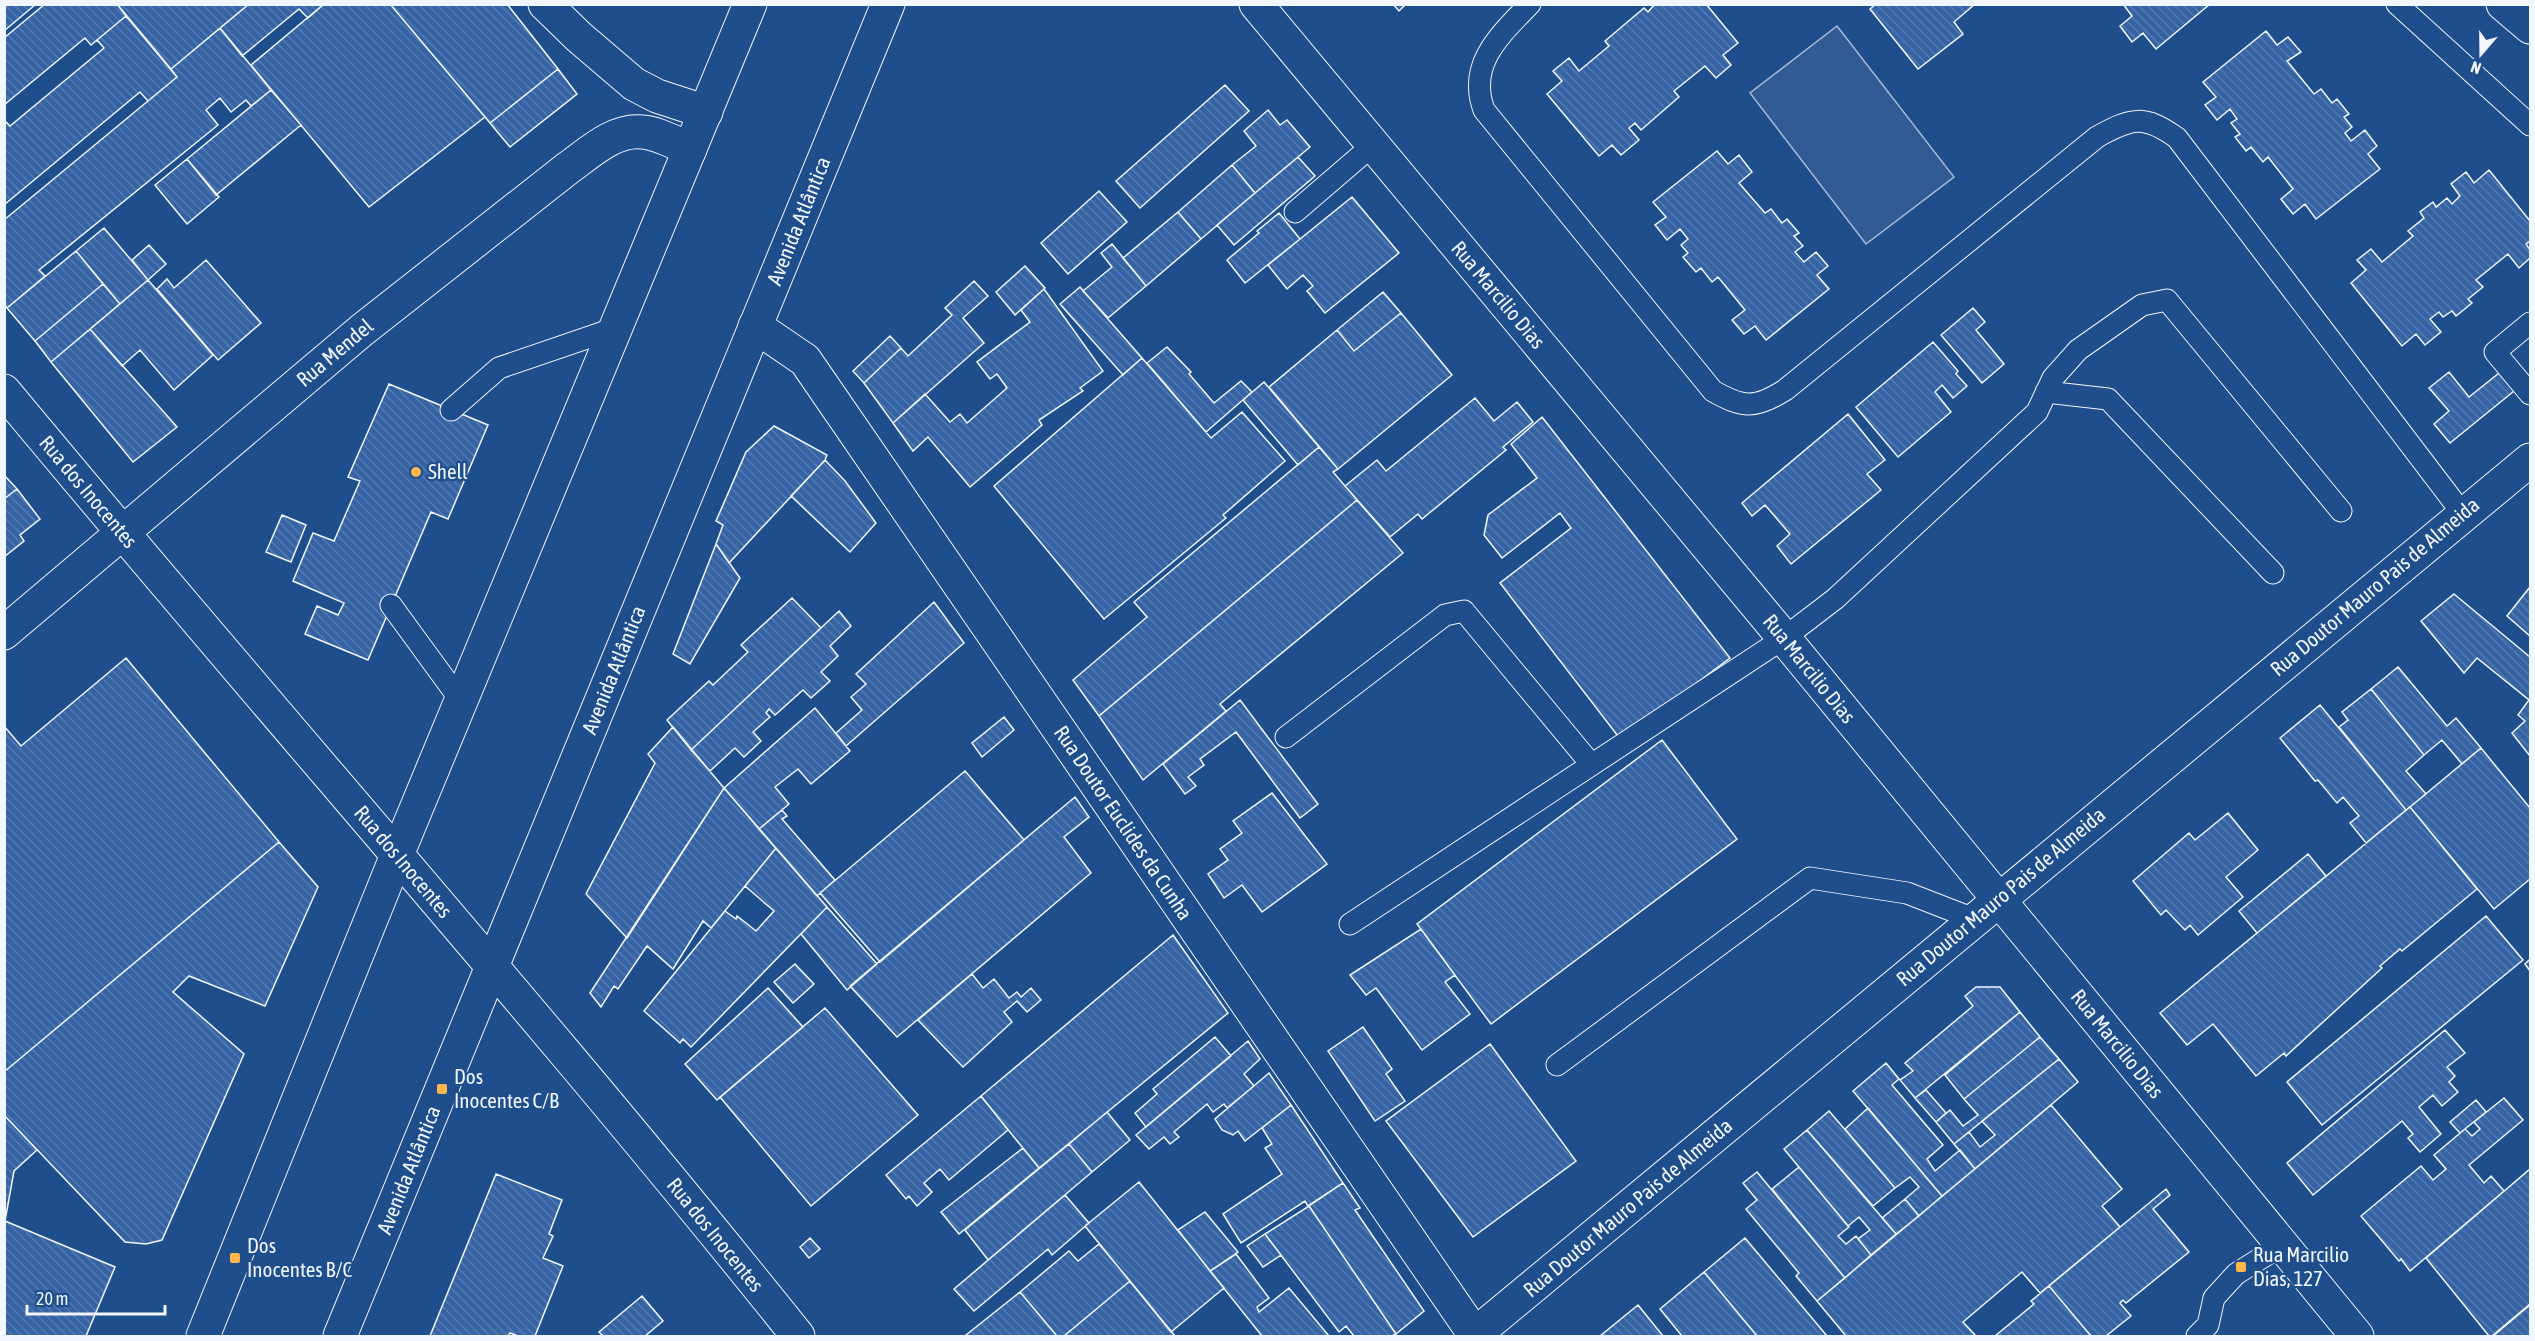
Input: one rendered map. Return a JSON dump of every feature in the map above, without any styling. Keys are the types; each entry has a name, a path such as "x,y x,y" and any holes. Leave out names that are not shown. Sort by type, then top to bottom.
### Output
{"street":[{"path":"545,4 579,38 634,84 657,96 706,112"},
{"path":"203,1336 461,701 750,4"},
{"name":"Avenida Atlântica","path":"340,1336 888,4"},
{"name":"Rua Marcilio Dias","path":"1256,4 1784,638 1987,909 2282,1245 2357,1336"},
{"path":"2503,4 2530,27"},
{"name":"Rua Mendel","path":"4,633 362,330 568,168 602,144 615,137 641,132 690,149"},
{"name":"Rua Doutor Euclides da Cunha","path":"755,326 806,360 1474,1336"},
{"name":"Rua dos Inocentes","path":"4,391 123,534 398,855 728,1248 798,1336"},
{"name":"Rua Doutor Mauro Pais de Almeida","path":"1474,1336 1987,909 2457,507 2530,460"}],"lane":[{"path":"1530,4 1502,33 1485,58 1479,75 1478,95 1484,110 1713,391 1734,403 1746,406 1756,405 1785,390 2097,137 2123,123 2146,121 2165,129 2177,138 2457,507"},
{"path":"2397,4 2530,125"},
{"path":"1295,212 1373,145"},
{"path":"1350,924 1784,638 1836,598 2037,412 2053,378 2078,350 2142,305 2167,300 2341,511"},
{"path":"2530,323 2495,352 2530,394"},
{"path":"451,410 499,368 616,328"},
{"path":"2046,392 2108,399 2273,573"},
{"path":"391,605 461,701"},
{"path":"1286,737 1445,615 1464,611 1591,764"},
{"path":"1557,1065 1810,878 1907,893 1987,909"},
{"path":"2197,1336 2208,1325 2214,1298 2236,1274 2282,1245"}],"shaded area":[{"path":"1837,26 1954,177 1866,244 1750,93"}],"building":[{"path":"4,4 36,4 4,31"},
{"path":"45,4 117,4 126,16 91,45 85,38 4,105 4,38"},
{"path":"117,4 249,4 171,69"},
{"path":"249,4 324,4 308,18 299,9 242,56 220,28"},
{"path":"324,4 390,4 485,117 369,207 251,65"},
{"path":"390,4 507,4 558,69 490,123"},
{"path":"1393,4 1406,4 1399,11"},
{"path":"1655,4 1706,4 1738,43 1723,55 1731,65 1716,78 1705,66 1674,91 1679,97 1641,130 1635,123 1629,128 1639,140 1621,155 1612,145 1599,156 1547,94 1562,81 1553,71 1569,58 1579,71 1609,46 1605,41 1644,8 1648,12"},
{"path":"1876,4 1975,4 1954,22 1963,34 1918,69 1870,9"},
{"path":"2123,4 2210,4 2156,49 2143,33 2132,42 2120,26 2132,16"},
{"path":"126,16 177,77 148,101 140,92 4,205 4,120 10,126 104,48 97,40"},
{"path":"220,28 271,90 251,106 246,100 231,112 220,98 206,110 218,125 39,270 45,276 7,308 4,304 4,220 177,77 171,69"},
{"path":"2266,31 2277,45 2288,37 2301,52 2287,61 2314,94 2321,89 2332,103 2337,99 2349,114 2344,117 2352,127 2345,133 2351,141 2365,130 2377,146 2368,154 2380,169 2316,219 2305,204 2293,214 2281,199 2293,189 2268,157 2263,162 2251,147 2246,151 2235,137 2240,134 2231,123 2237,119 2230,109 2217,120 2205,105 2216,97 2203,82"},
{"path":"558,69 577,94 510,147 490,123"},
{"path":"1225,85 1249,111 1140,208 1116,181"},
{"path":"271,90 301,125 216,195 187,159"},
{"path":"1268,110 1280,125 1287,120 1310,147 1255,193 1232,165 1256,146 1244,131"},
{"path":"1717,151 1728,164 1739,155 1752,172 1739,183 1765,213 1771,209 1782,223 1787,219 1799,233 1794,236 1803,246 1795,252 1804,262 1816,252 1828,266 1817,275 1829,289 1766,340 1755,326 1744,334 1732,320 1745,310 1718,277 1712,282 1701,268 1696,272 1683,257 1688,253 1681,245 1688,239 1680,229 1667,240 1655,225 1666,217 1653,202"},
{"path":"1298,157 1315,176 1234,245 1217,225"},
{"path":"187,159 219,197 187,224 155,185"},
{"path":"1232,165 1255,193 1201,239 1178,212"},
{"path":"2489,170 2530,221 2530,241 2526,244 2530,250 2530,258 2519,268 2508,254 2476,280 2483,287 2468,299 2472,303 2456,316 2452,311 2443,317 2439,312 2430,319 2441,332 2425,345 2416,334 2402,346 2351,283 2366,270 2357,260 2371,249 2382,262 2413,236 2408,231 2424,218 2420,212 2433,202 2436,207 2447,198 2452,204 2460,196 2451,184 2466,172 2474,183"},
{"path":"1099,191 1127,222 1068,274 1041,243"},
{"path":"1352,197 1399,253 1325,313 1307,291 1313,286 1303,275 1287,289 1268,265"},
{"path":"1178,212 1201,239 1146,286 1123,258"},
{"path":"1279,213 1300,239 1245,283 1227,260"},
{"path":"104,228 148,280 120,304 76,251"},
{"path":"1112,244 1146,286 1108,318 1083,291 1112,267 1101,253"},
{"path":"149,245 166,264 148,280 132,260"},
{"path":"76,251 103,284 35,341 7,308"},
{"path":"206,260 261,323 218,360 157,289 167,279 174,288"},
{"path":"1025,266 1045,288 1015,315 996,292"},
{"path":"148,280 213,355 174,390 140,350 122,366 90,329"},
{"path":"974,281 988,296 963,318 984,343 893,423 864,383 901,348 908,356 952,315 945,308"},
{"path":"103,284 120,304 51,362 35,341"},
{"path":"1080,287 1142,358 1123,375 1060,304"},
{"path":"1044,289 1103,371 1080,388 1083,391 1039,420 1042,425 970,487 928,437 913,451 893,423 925,394 950,422 960,414 967,423 1007,388 997,374 990,379 977,362 1030,322 1021,310"},
{"path":"1383,292 1401,313 1354,351 1337,330"},
{"path":"1973,308 1985,322 1976,330 2004,364 1982,383 1941,335"},
{"path":"1401,313 1452,375 1338,469 1269,387 1337,330 1354,351"},
{"path":"90,329 177,427 133,462 51,362"},
{"path":"890,336 901,348 864,383 853,371"},
{"path":"1933,342 1958,371 1956,374 1967,386 1953,398 1942,385 1935,392 1951,412 1898,457 1856,407"},
{"path":"1167,347 1191,372 1189,374 1214,403 1241,381 1252,392 1206,432 1147,363"},
{"path":"1142,358 1211,438 1242,412 1285,461 1223,515 1226,518 1104,619 994,486"},
{"path":"2504,369 2519,387 2450,443 2434,424 2449,411 2429,388 2449,372 2469,397"},
{"path":"1264,382 1319,447 1298,465 1243,400"},
{"path":"389,384 488,425 448,519 431,512 368,660 305,634 317,606 338,615 344,603 293,581 313,533 334,541 360,481 348,477"},
{"path":"1475,398 1494,421 1517,402 1533,422 1503,447 1506,450 1422,519 1418,514 1390,537 1345,486 1377,460 1386,471"},
{"path":"1848,414 1885,460 1867,474 1881,490 1791,564 1777,546 1790,534 1765,505 1752,516 1742,503"},
{"path":"1542,417 1730,658 1621,740 1500,583 1571,528 1560,513 1502,558 1484,535 1488,515 1537,478 1511,444"},
{"path":"774,426 827,455 825,460 729,563 716,544 723,525 716,521 746,452"},
{"path":"1319,447 1338,469 1333,472 1357,500 1099,716 1073,680 1147,617 1134,602"},
{"path":"825,460 845,481 876,523 850,552 791,496"},
{"path":"4,475 17,489 4,499"},
{"path":"17,489 40,519 20,535 24,541 4,557 4,499"},
{"path":"1357,500 1403,553 1220,704 1226,711 1143,780 1099,716"},
{"path":"282,515 306,525 291,562 266,552"},
{"path":"716,544 740,578 690,664 673,654"},
{"path":"2530,587 2530,636 2507,616"},
{"path":"2454,594 2530,657 2530,756 2512,733 2525,721 2518,715 2529,700 2477,658 2464,673 2421,621"},
{"path":"792,598 821,628 691,750 667,720 709,681 713,685 748,652 741,645"},
{"path":"934,602 964,643 846,746 836,733 862,710 851,697 866,684 856,674"},
{"path":"839,611 851,626 830,646 838,656 821,672 830,681 811,698 803,690 775,715 769,709 766,713 770,717 753,732 761,741 744,757 735,748 710,771 691,750"},
{"path":"126,658 279,842 4,1072 4,726 21,746"},
{"path":"2398,667 2447,726 2456,718 2481,748 2462,764 2442,740 2424,755 2371,689"},
{"path":"2371,689 2424,755 2406,771 2426,794 2406,810 2339,727 2348,720 2342,712"},
{"path":"1240,700 1318,804 1300,818 1236,732 1200,759 1204,765 1188,777 1196,786 1185,794 1163,764"},
{"path":"2320,705 2406,810 2366,843 2350,823 2359,816 2343,797 2337,803 2318,780 2315,781 2280,738"},
{"path":"815,708 850,751 811,784 798,769 775,787 789,804 759,829 724,788"},
{"path":"1004,717 1014,730 982,757 972,743"},
{"path":"673,727 724,788 627,938 586,894 655,763 648,754"},
{"path":"1662,740 1737,839 1491,1024 1417,924"},
{"path":"2481,748 2530,808 2530,879 2494,909 2410,807"},
{"path":"965,771 1024,840 880,962 820,893"},
{"path":"724,788 776,848 711,928 703,921 673,969 647,946 618,989 614,986 601,1007 590,993"},
{"path":"1272,793 1327,864 1262,912 1242,885 1224,898 1208,874 1228,860 1220,849 1242,833 1233,821"},
{"path":"1075,797 1089,817 1064,837 1091,873 897,1037 850,986"},
{"path":"2410,807 2477,889 2402,951 2400,949 2380,966 2382,968 2286,1056 2284,1053 2256,1076 2213,1024 2187,1045 2160,1013"},
{"path":"782,810 787,816 782,819 835,880 817,896 759,829"},
{"path":"2228,813 2258,850 2226,877 2243,897 2198,935 2190,925 2185,930 2166,910 2161,915 2133,881 2189,833 2195,840"},
{"path":"279,842 318,887 265,1006 189,976 173,992 244,1054 162,1240 146,1244 125,1242 4,1115 4,1072"},
{"path":"776,848 827,907 691,1047 683,1039 680,1043 644,1011 725,911 736,919 737,916 756,931 774,911 745,886"},
{"path":"2308,854 2326,876 2257,933 2239,911"},
{"path":"827,907 877,964 847,990 801,934"},
{"path":"2486,916 2523,960 2322,1125 2287,1082"},
{"path":"1421,929 1455,975 1445,982 1470,1014 1422,1050 1376,988 1366,995 1350,975"},
{"path":"1173,935 1228,1013 1039,1168 981,1096"},
{"path":"2530,959 2530,971 2525,964"},
{"path":"795,964 814,984 793,1003 774,982"},
{"path":"972,974 983,988 994,979 1009,998 1017,992 1021,997 1031,988 1041,1000 1027,1012 1017,1001 1004,1012 1012,1022 963,1067 918,1020"},
{"path":"1976,987 2000,987 2020,1012 1915,1098 1900,1080 1913,1071 1905,1063 1973,1006 1965,996"},
{"path":"768,988 803,1027 717,1100 685,1064"},
{"path":"825,1008 918,1115 811,1206 720,1097"},
{"path":"2020,1012 2040,1037 1964,1099 1945,1075"},
{"path":"1363,1027 1392,1069 1386,1074 1405,1101 1375,1121 1328,1051"},
{"path":"2445,1030 2465,1053 2447,1067 2455,1076 2449,1082 2458,1092 2442,1106 2433,1095 2419,1107 2441,1134 2420,1152 2408,1138 2413,1134 2402,1121 2313,1195 2287,1163"},
{"path":"1215,1037 1231,1056 1146,1127 1135,1113 1157,1094 1153,1089"},
{"path":"2040,1037 2059,1059 1954,1144 1936,1122 1950,1110 1963,1126 1978,1115 1964,1099"},
{"path":"1248,1041 1260,1059 1244,1074 1254,1086 1227,1108 1224,1104 1213,1112 1207,1104 1174,1132 1179,1137 1170,1144 1164,1137 1149,1149 1136,1135"},
{"path":"1490,1044 1576,1161 1473,1237 1386,1121"},
{"path":"2059,1059 2078,1082 1975,1169 1954,1144 1969,1132 1980,1147 1995,1135 1982,1121"},
{"path":"1886,1063 1899,1079 1892,1085 1943,1145 1927,1159 1935,1171 1960,1150 1975,1169 1942,1196 1853,1091"},
{"path":"1269,1073 1291,1105 1245,1141 1238,1131 1233,1135 1222,1130 1215,1119"},
{"path":"1926,1090 1946,1113 1936,1122 1915,1098"},
{"path":"981,1096 1008,1130 949,1180 940,1169 924,1183 932,1192 917,1206 909,1196 906,1199 886,1175"},
{"path":"2504,1098 2523,1120 2469,1165 2484,1183 2491,1176 2504,1191 2410,1271 2361,1216 2421,1166 2433,1180 2446,1169 2434,1155 2465,1129 2472,1136 2480,1129 2474,1122"},
{"path":"2476,1100 2486,1112 2460,1133 2450,1122"},
{"path":"1291,1105 1343,1183 1308,1206 1305,1201 1241,1243 1223,1214 1282,1174 1265,1148 1272,1144 1262,1128"},
{"path":"2051,1105 2122,1189 2102,1206 2120,1227 2040,1293 2022,1272 1963,1322 1976,1336 1846,1336 1817,1301"},
{"path":"1868,1108 1942,1196 1919,1216 1905,1199 1919,1187 1910,1177 1895,1188 1845,1129"},
{"path":"1829,1111 1895,1188 1873,1206 1807,1130"},
{"path":"1107,1112 1130,1140 1092,1172 1069,1144"},
{"path":"4,1115 37,1150 14,1171 5,1221 115,1267 86,1336 4,1336"},
{"path":"1807,1130 1896,1234 1871,1255 1858,1239 1870,1230 1859,1217 1848,1226 1784,1149"},
{"path":"1069,1144 1092,1172 988,1260 965,1230"},
{"path":"1023,1148 1039,1168 959,1234 941,1212"},
{"path":"1799,1167 1849,1227 1838,1236 1846,1244 1856,1236 1871,1255 1845,1278 1772,1189"},
{"path":"2530,1169 2530,1305 2493,1336 2489,1336 2426,1258"},
{"path":"1757,1172 1845,1278 1817,1301 1796,1276 1799,1273 1746,1209 1757,1200 1743,1183"},
{"path":"496,1174 562,1200 549,1234 553,1236 543,1258 563,1266 535,1336 518,1336 510,1333 508,1336 430,1336"},
{"path":"1139,1182 1224,1288 1171,1332 1085,1226"},
{"path":"1343,1183 1360,1208 1355,1210 1424,1311 1396,1334 1309,1206"},
{"path":"2166,1189 2170,1195 2153,1209 2189,1252 2126,1303 2123,1300 2120,1303 2131,1316 2106,1336 2091,1336 2049,1286"},
{"path":"1065,1195 1089,1223 1052,1255 1048,1249 974,1311 954,1289"},
{"path":"1905,1199 1919,1216 1896,1234 1882,1218"},
{"path":"1309,1206 1396,1334 1392,1336 1354,1336 1346,1326 1339,1332 1265,1234"},
{"path":"1205,1212 1238,1252 1210,1271 1178,1230"},
{"path":"1265,1234 1281,1255 1263,1267 1247,1246"},
{"path":"810,1238 820,1249 809,1258 800,1247"},
{"path":"1745,1238 1827,1336 1757,1336 1704,1272"},
{"path":"1099,1244 1130,1281 1064,1336 1057,1336 1020,1292 1069,1251 1078,1261"},
{"path":"1236,1254 1269,1298 1257,1307 1259,1312 1289,1288 1329,1336 1262,1336 1210,1271"},
{"path":"1704,1272 1757,1336 1682,1336 1660,1309"},
{"path":"1130,1281 1175,1336 1064,1336"},
{"path":"2049,1286 2091,1336 1995,1336 2034,1304 2031,1301"},
{"path":"1020,1292 1057,1336 965,1336 966,1335"},
{"path":"642,1296 663,1321 645,1336 603,1336 599,1332"},
{"path":"2530,1304 2530,1336 2492,1336"},
{"path":"1638,1305 1663,1336 1600,1336"}],"place":[{"name":"Shell","path":"416,472"},
{"name":"Dos Inocentes C/B","path":"442,1089"},
{"name":"Dos Inocentes B/C","path":"235,1258"},
{"name":"Rua Marcilio Dias, 127","path":"2241,1267"}]}
